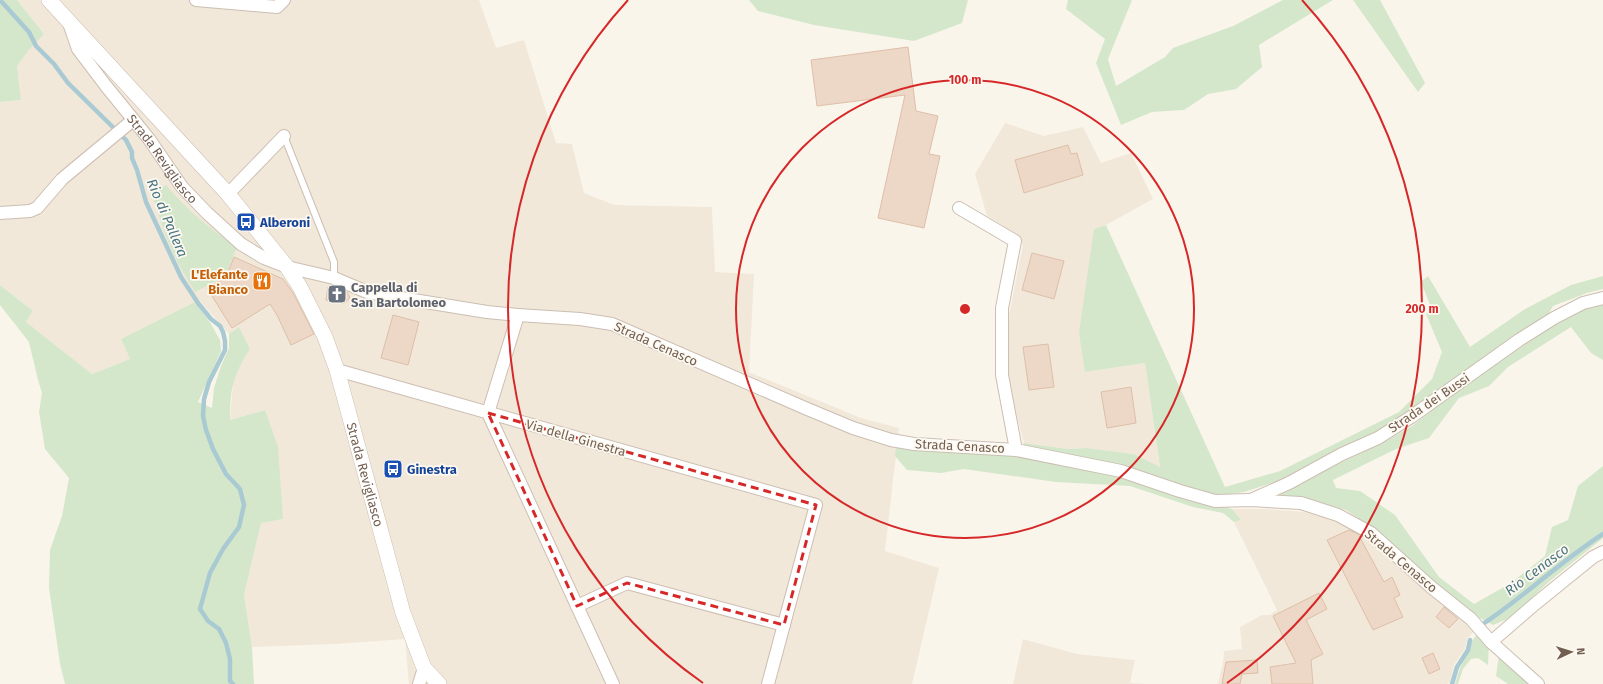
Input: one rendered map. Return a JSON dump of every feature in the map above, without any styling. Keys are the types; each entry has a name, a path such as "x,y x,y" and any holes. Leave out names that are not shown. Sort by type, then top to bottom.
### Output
{"street":[{"name":"Strada Revigliasco","path":"48,0 228,194 287,267 300,287 325,337 337,370 403,613 424,668 439,684"},
{"path":"196,0 277,7 284,0"},
{"name":"Strada Revigliasco","path":"68,21 78,50 129,124 149,139 182,187 207,214 241,244 264,258 287,267"},
{"path":"0,213 30,211 37,208 62,179 129,124"},
{"path":"228,194 284,136"},
{"name":"Strada Cenasco","path":"959,208 1015,241 1002,308 1002,375 1016,450"},
{"name":"Strada Cenasco","path":"287,267 334,278 367,292 471,309 518,315 580,319 612,324 853,428 891,440 914,444 1016,450 1121,471 1215,501 1250,500 1301,503 1338,515 1371,533 1431,587 1471,619 1491,642 1538,684"},
{"name":"Strada dei Bussi","path":"1250,500 1289,483 1342,454 1378,438 1411,417 1519,340 1554,318 1583,303 1603,298"},
{"path":"518,315 488,413 613,684"},
{"name":"Via della Ginestra","path":"337,370 816,505 784,625"},
{"path":"1491,642 1534,604 1593,557 1603,552"},
{"path":"577,606 627,583 784,625 768,684"},
{"path":"419,684 424,668"}],"lane":[{"path":"284,136 334,262 334,278"}],"highlighted area":[{"path":"488,413 816,505 784,625 627,583 577,606"}],"shaded area":[{"path":"17,0 479,0 496,48 524,40 556,143 572,144 584,193 614,205 712,207 715,272 754,274 749,372 861,418 899,428 885,551 939,568 912,684 409,684 405,639 336,644 252,647 244,595 261,523 283,519 265,410 230,420 233,382 250,349 239,328 229,334 199,300 121,339 130,359 92,374 26,322 33,311 0,285 0,102 21,100 17,66 28,51 44,34"},
{"path":"1005,123 1044,136 1083,127 1101,163 1131,153 1153,199 1106,225 1094,229 1085,372 1145,363 1160,468 1134,454 1087,448 1068,449 1024,443 1008,382 1009,315 1023,245 1004,226 987,216 975,174"},
{"path":"1232,509 1268,509 1304,512 1351,525 1369,536 1463,619 1474,631 1467,639 1465,649 1454,665 1450,681 1447,684 1218,684 1224,651 1242,649 1240,627 1262,615 1270,615 1277,610 1234,522 1241,520"},
{"path":"1023,639 1077,654 1135,660 1130,683 1146,684 1013,684"}],"green space":[{"path":"0,0 17,0 44,34 28,51 17,66 21,100 0,102"},
{"path":"749,0 968,0 962,23 914,41 814,25 758,11"},
{"path":"1068,0 1132,0 1108,59 1116,86 1165,57 1173,48 1233,26 1283,0 1333,0 1259,45 1262,67 1236,89 1208,94 1184,110 1152,112 1121,125 1096,63 1105,39 1066,9"},
{"path":"1353,0 1380,0 1425,83 1418,92"},
{"path":"166,185 199,219 237,247 226,274 220,279 195,292 178,263 166,237 151,192"},
{"path":"1106,225 1225,487 1280,471 1399,412 1432,379 1442,352 1426,314 1432,310 1421,282 1428,276 1470,347 1525,309 1571,285 1603,276 1603,289 1587,293 1553,306 1549,313 1377,434 1287,478 1244,492 1218,496 1185,488 1127,466 1022,449 1024,443 1068,449 1087,448 1134,454 1160,467 1145,363 1085,372 1079,333 1094,229"},
{"path":"0,285 33,311 26,322 92,374 130,359 121,339 195,302 211,324 220,340 221,351 198,402 212,408 214,388 229,348 229,334 239,327 250,349 236,375 232,391 230,420 265,410 278,447 283,519 261,523 244,595 252,647 254,684 65,684 60,664 49,588 50,550 62,516 69,478 45,449 39,412 42,393 29,342 0,305"},
{"path":"1603,304 1603,360 1591,353 1571,327 1508,367 1489,386 1459,398 1429,438 1396,449 1333,480 1336,488 1360,491 1395,515 1439,577 1474,604 1511,583 1545,556 1552,527 1568,520 1578,486 1603,466 1603,538 1551,580 1510,618 1493,625 1478,617 1431,579 1375,529 1346,510 1303,497 1278,495 1381,444 1412,426 1452,394 1555,324 1586,308"},
{"path":"896,447 1017,456 1122,475 1175,495 1232,509 1241,520 1234,522 1223,513 1193,507 1130,486 1056,482 964,469 941,473 907,470 895,456"},
{"path":"1479,632 1489,643 1488,665 1478,658 1471,659 1463,669 1458,684 1455,684 1460,668 1469,651 1472,641"},
{"path":"1499,654 1531,684 1508,684 1496,676"}],"building":[{"path":"908,47 916,111 938,116 929,154 940,156 924,228 878,218 905,95 817,106 811,60"},
{"path":"1068,145 1071,154 1077,153 1083,175 1024,193 1015,160"},
{"path":"1032,253 1064,261 1054,299 1022,290"},
{"path":"234,257 283,279 293,293 314,334 291,345 277,315 270,304 232,328 207,288 226,277"},
{"name":"Cappella di San Bartolomeo","path":"328,287 347,292 350,298 344,303 326,300"},
{"path":"393,315 419,322 408,365 381,358"},
{"path":"1048,344 1054,387 1029,390 1023,347"},
{"path":"1131,387 1136,423 1107,428 1101,392"},
{"path":"1349,530 1358,534 1384,582 1392,577 1400,595 1394,598 1403,617 1373,630 1327,540"},
{"path":"1319,593 1327,609 1306,620 1323,654 1311,660 1313,684 1272,684 1270,667 1296,663 1273,616"},
{"path":"1444,607 1458,619 1449,628 1436,617"},
{"path":"1433,653 1440,669 1429,674 1422,658"},
{"path":"1257,660 1258,673 1242,674 1240,684 1222,684 1226,662"}],"waterway":[{"name":"Rio di Pallera","path":"0,0 29,32 36,46 54,64 68,83 126,140 132,152 132,158 146,202 181,277 198,303 211,319 220,326 223,332 225,350 209,382 204,399 203,416 213,449 226,474 240,489 244,505 239,527 223,549 210,573 200,609 208,621 219,629 226,643 230,659 230,681 233,684"},
{"name":"Rio Cenasco","path":"1483,624 1603,534"},
{"name":"Rio Cenasco","path":"1452,684 1457,667 1468,650 1470,640"}],"place":[{"name":"Alberoni","path":"246,222"},
{"name":"L'Elefante Bianco","path":"262,281"},
{"name":"Cappella di San Bartolomeo","path":"337,294"},
{"name":"Ginestra","path":"393,469"}]}
